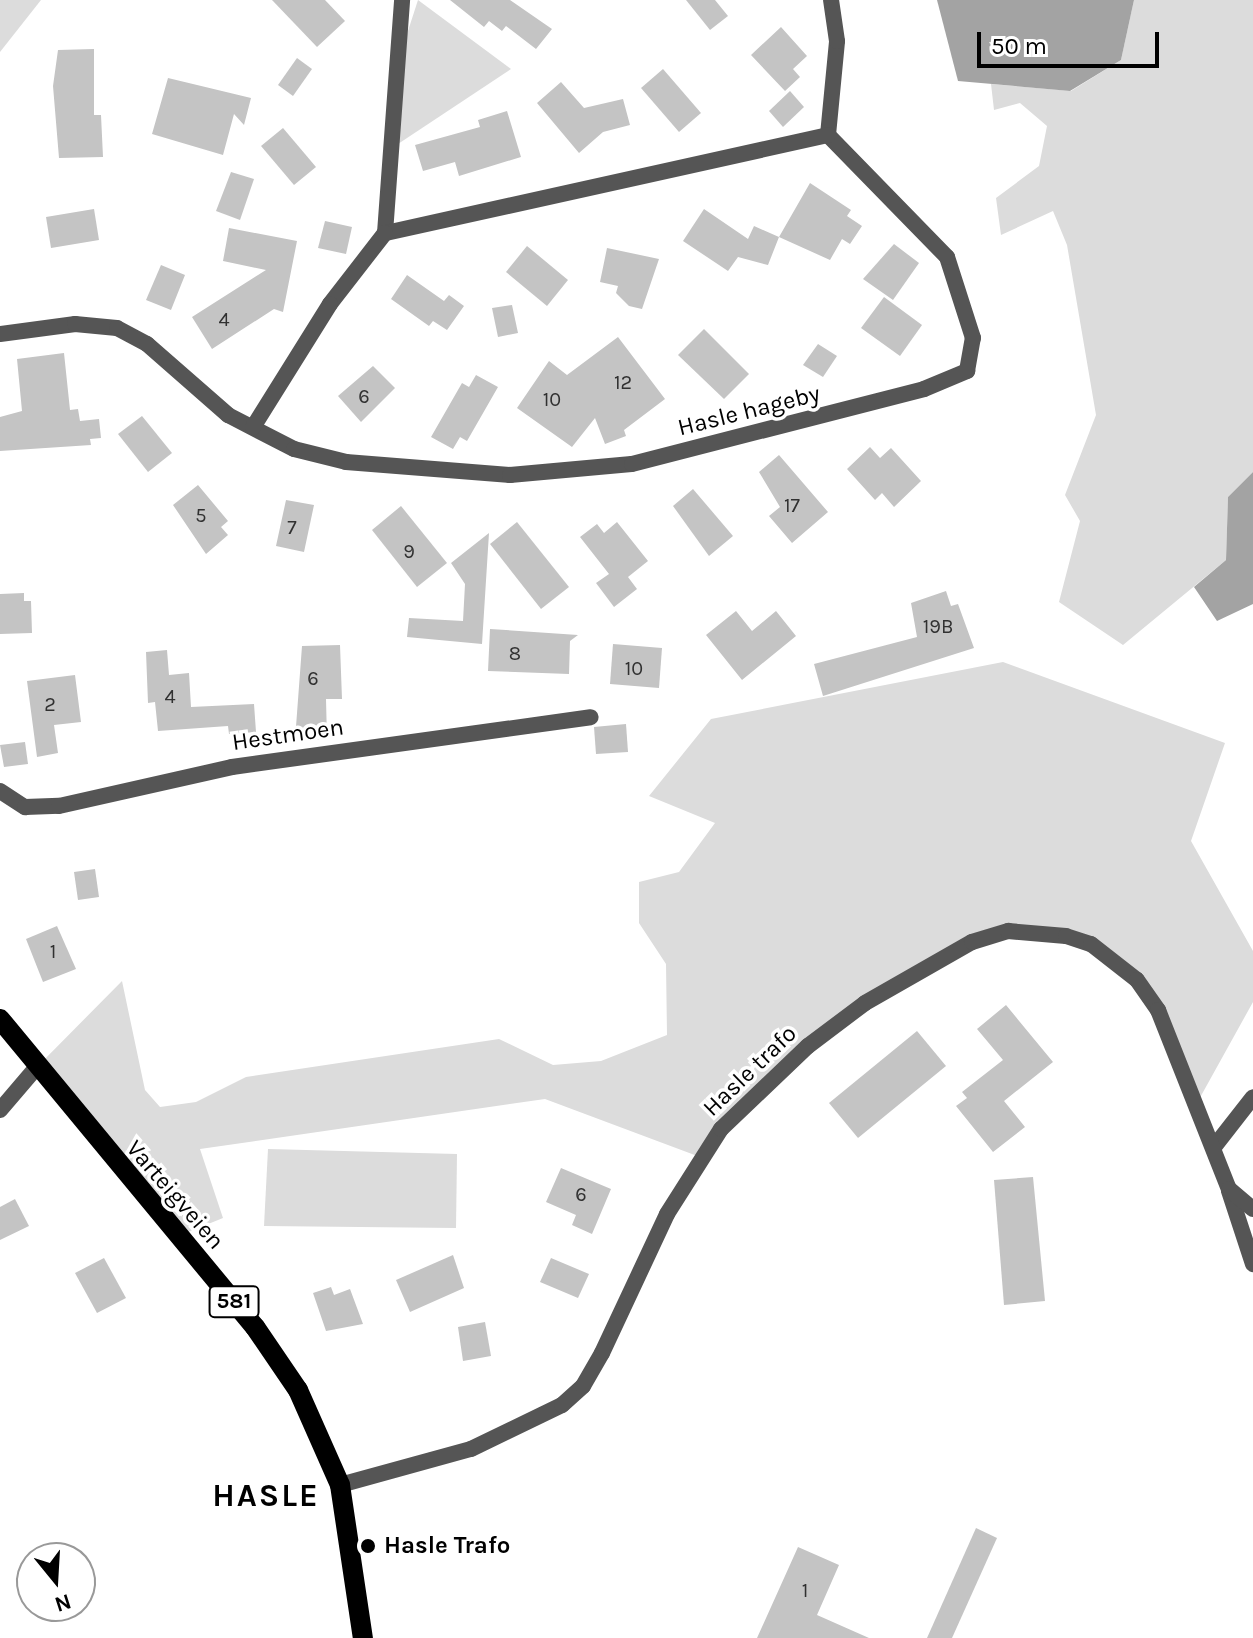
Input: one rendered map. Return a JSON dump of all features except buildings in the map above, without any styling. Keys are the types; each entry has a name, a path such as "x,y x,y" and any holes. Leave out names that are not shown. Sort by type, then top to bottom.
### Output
{"main road":[{"name":"Varteigveien","path":"0,1019 35,1069 255,1327 298,1390 340,1485 363,1638"}],"street":[{"path":"253,427 330,304 385,233 402,0"},
{"path":"385,233 828,135 837,41 831,0"},
{"name":"Hasle hageby","path":"0,334 75,324 117,328 147,344 217,407 294,449 346,462 455,474 563,474 743,440 957,378 973,357 973,338 947,257 828,135"},
{"name":"Hestmoen","path":"0,791 25,807 59,806 232,767 591,717"},
{"name":"Hasle trafo","path":"340,1485 471,1449 562,1405 583,1386 602,1353 667,1214 721,1129 808,1046 865,1003 972,942 1008,931 1066,936 1091,944 1137,980 1158,1010 1214,1147 1253,1264"},
{"path":"0,1110 35,1069"},
{"path":"1214,1147 1253,1097"},
{"path":"1229,1189 1253,1209"}],"shaded area":[{"path":"0,0 41,0 0,52"},
{"path":"418,0 511,69 398,144 407,34"},
{"path":"937,0 1134,0 1121,60 1070,91 958,81"},
{"path":"1134,0 1253,0 1253,472 1228,497 1226,560 1123,645 1059,602 1080,521 1065,495 1096,415 1067,245 1053,211 1001,235 996,198 1039,166 1047,126 1020,103 994,110 991,84 1071,91 1121,60"},
{"path":"1253,472 1253,604 1217,621 1194,587 1226,560 1228,497"},
{"path":"1003,662 1225,743 1191,841 1253,951 1253,1002 1197,1103 1158,1010 1091,944 1008,931 865,1003 700,1157 545,1099 200,1149 223,1218 176,1237 35,1069 122,981 145,1090 160,1107 196,1102 246,1077 499,1039 553,1065 601,1061 667,1035 666,964 639,923 639,882 679,872 715,823 649,796 711,719"},
{"path":"268,1149 457,1154 456,1228 264,1226"}],"place":[{"name":"Hasle Trafo","path":"368,1546"}],"district":[{"name":"HASLE","path":"266,1496"}]}
